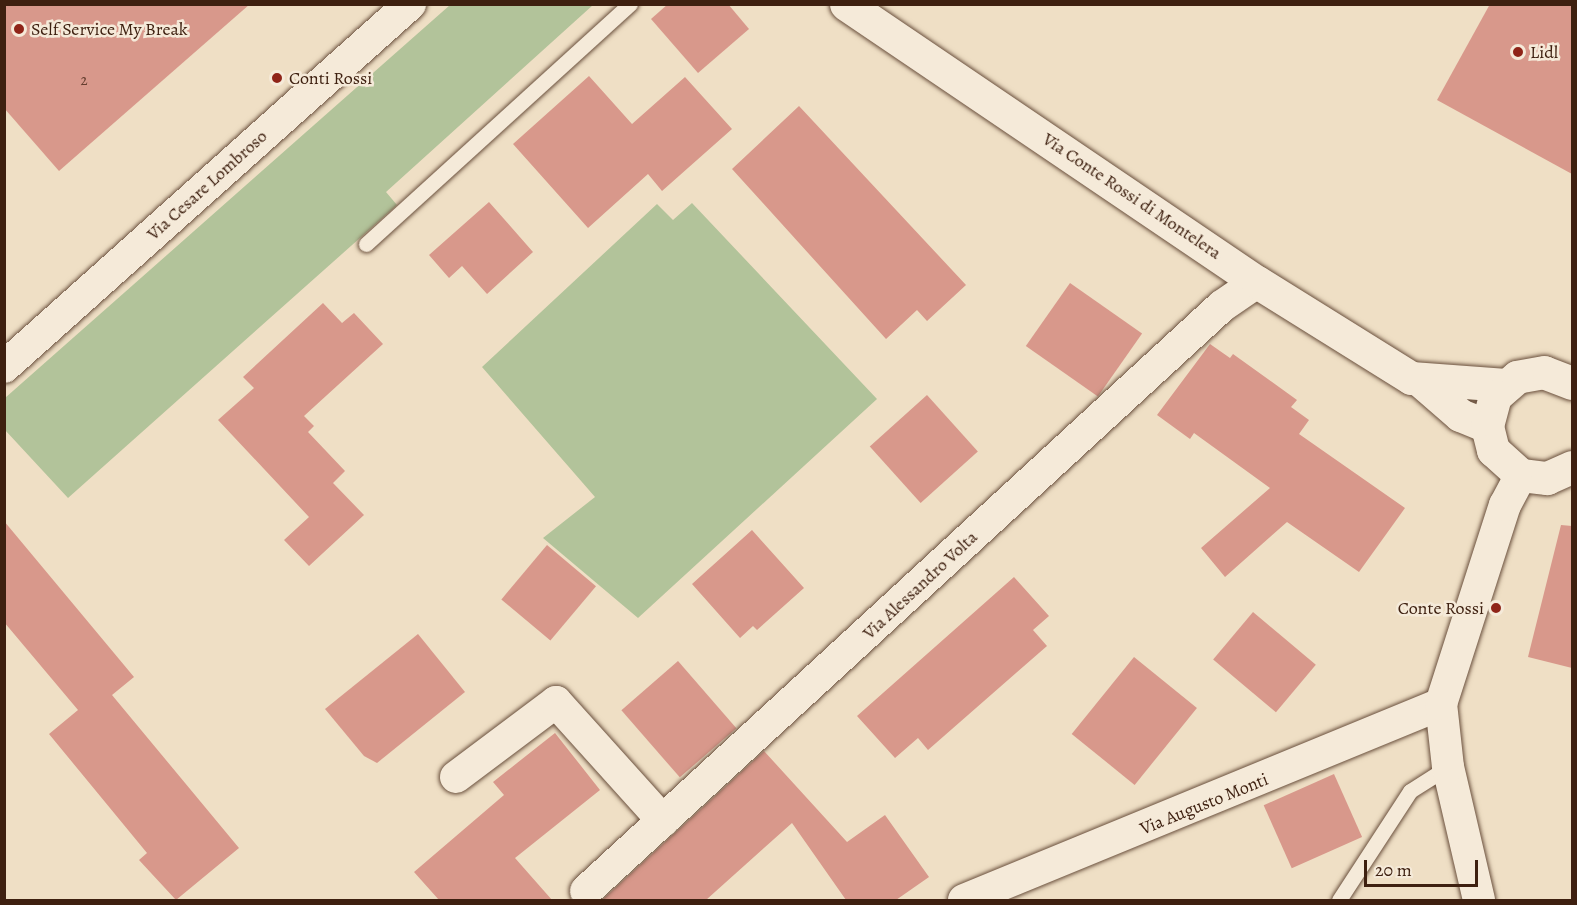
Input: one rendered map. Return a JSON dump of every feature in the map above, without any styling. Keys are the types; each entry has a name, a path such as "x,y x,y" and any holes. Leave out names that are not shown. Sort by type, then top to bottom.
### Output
{"street":[{"name":"Via Cesare Lombroso","path":"4,367 410,4"},
{"name":"Via Conte Rossi di Montelera","path":"846,4 1257,282 1422,382 1460,415 1487,426"},
{"name":"Via Alessandro Volta","path":"586,891 1222,306 1257,282"},
{"path":"1567,373 1530,373 1506,385 1495,396 1487,426 1493,450 1521,475 1568,475"},
{"name":"Via Conte Rossi di Montelera","path":"1422,382 1506,385"},
{"path":"1479,900 1448,767 1441,704 1505,505 1521,475"},
{"path":"456,777 556,702 663,822"},
{"name":"Via Augusto Monti","path":"964,900 1441,704"}],"lane":[{"path":"366,244 630,4"},
{"path":"1339,900 1410,791 1448,767"}],"green space":[{"path":"450,5 593,5 386,192 397,205 68,498 5,430 5,398"},
{"path":"692,203 877,399 638,618 543,538 595,497 482,367 657,204 673,220"}],"building":[{"path":"4,4 250,4 59,171 4,108"},
{"path":"668,4 728,4 749,29 698,73 651,19"},
{"name":"Lidl","path":"1490,4 1572,4 1572,174 1437,100"},
{"path":"589,76 632,124 685,77 732,129 662,191 648,174 588,228 513,144"},
{"path":"799,106 966,285 927,321 917,310 886,339 732,169"},
{"path":"489,202 533,252 487,294 462,266 449,278 429,255"},
{"path":"1070,283 1142,333 1098,397 1026,346"},
{"path":"323,303 342,323 354,313 383,344 304,416 314,426 308,432 345,471 333,483 364,515 309,566 284,540 309,517 218,420 254,388 243,377"},
{"path":"1210,344 1230,358 1233,354 1297,400 1291,407 1309,420 1299,434 1405,508 1359,572 1287,522 1225,577 1201,548 1270,488 1194,433 1190,439 1157,415"},
{"path":"927,395 978,451 921,503 870,447"},
{"path":"4,521 134,677 112,695 239,848 176,900 139,860 147,853 49,734 78,710 4,622"},
{"path":"1561,525 1572,526 1572,668 1528,657"},
{"path":"752,530 804,588 757,630 753,626 740,638 692,584"},
{"path":"547,545 596,586 550,641 501,599"},
{"path":"1014,577 1049,616 1033,630 1047,646 928,750 918,738 895,758 857,716"},
{"path":"1253,612 1316,665 1276,712 1213,659"},
{"path":"418,634 465,692 377,763 364,756 325,709"},
{"path":"1134,657 1197,708 1135,785 1072,734"},
{"path":"678,661 736,728 680,777 621,710"},
{"path":"555,733 600,790 515,858 552,900 439,900 414,872 504,795 493,782"},
{"path":"764,751 847,842 885,815 929,877 896,900 846,900 792,823 706,900 602,900"},
{"path":"1334,774 1362,837 1292,868 1264,805"}],"place":[{"name":"Self Service My Break","path":"19,29"},
{"name":"Lidl","path":"1518,52"},
{"name":"Conti Rossi","path":"277,78"},
{"name":"Conte Rossi","path":"1496,608"}]}
